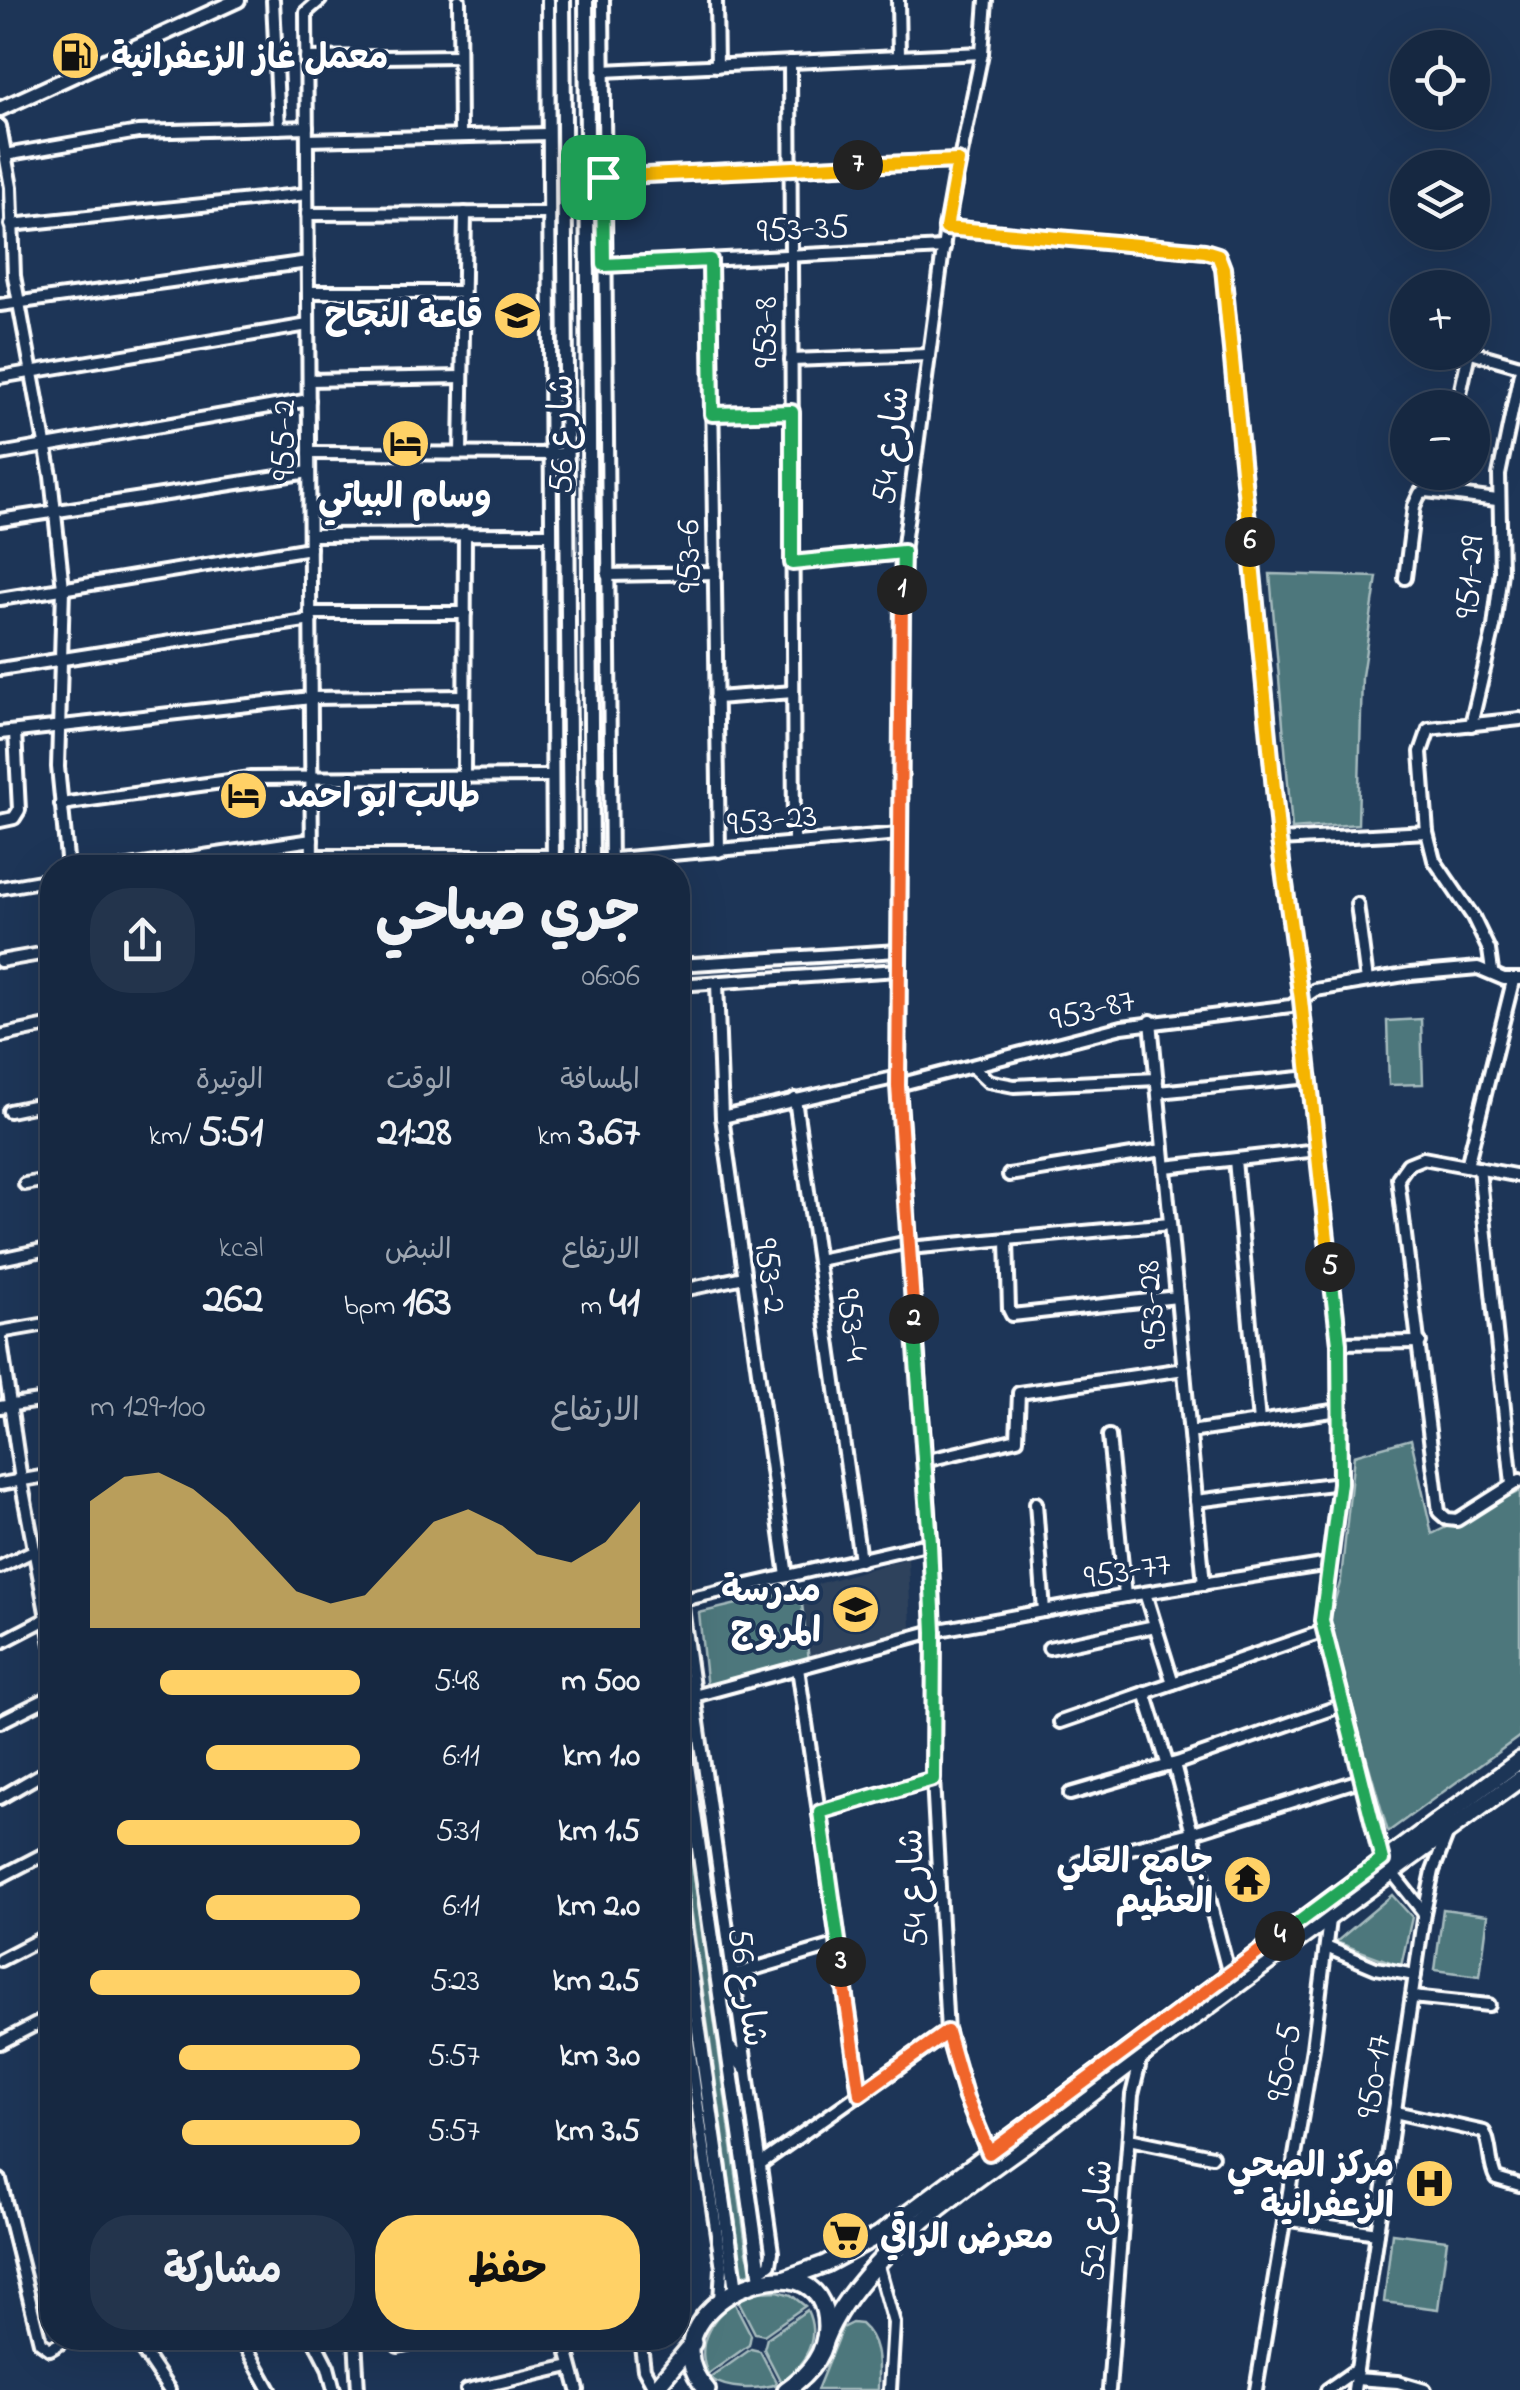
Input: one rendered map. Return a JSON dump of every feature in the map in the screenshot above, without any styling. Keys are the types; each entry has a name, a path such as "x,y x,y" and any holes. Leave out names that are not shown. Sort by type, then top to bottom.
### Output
{"main road":[{"path":"786,2390 810,2369 836,2315 876,2261 1142,2055 1329,1920 1387,1867 1520,1760"},
{"path":"783,2279 826,2264 880,2235 1229,1974 1387,1867 1448,1832 1520,1779"},
{"path":"690,2347 703,2320 720,2300 761,2275 806,2287 818,2299 825,2314 825,2339"},
{"path":"693,2343 693,2367 707,2390"},
{"path":"655,2389 687,2350"}],"street":[{"path":"0,109 238,0"},
{"path":"273,0 279,128"},
{"name":"955-2","path":"312,855 306,12 320,0"},
{"path":"459,0 460,136"},
{"path":"548,0 549,213 557,454 551,534 553,855"},
{"name":"شارع 56","path":"563,0 557,454 570,855"},
{"name":"شارع 56","path":"586,0 592,855"},
{"path":"602,0 611,855"},
{"path":"716,0 718,66"},
{"path":"898,0 899,57"},
{"name":"شارع 54","path":"986,0 982,53 946,228 903,552 898,1082 930,1543 933,1779 947,2032 966,2098 989,2153"},
{"path":"603,71 982,53"},
{"path":"306,58 460,56"},
{"name":"953-8","path":"790,62 794,841"},
{"path":"0,126 11,187 10,224 18,302 46,448 64,588 58,728 67,855"},
{"path":"5,155 138,132 279,128 307,134 548,134"},
{"path":"603,177 958,161"},
{"path":"10,224 307,194"},
{"path":"462,454 464,213"},
{"path":"308,214 549,213"},
{"path":"946,228 1205,251 1218,255 1223,268 1279,840 1339,1343 1340,1483 1324,1632 1387,1867 1424,1913"},
{"name":"953-35","path":"604,265 944,248"},
{"name":"953-6","path":"710,260 719,851"},
{"path":"0,304 308,262"},
{"path":"308,292 464,292"},
{"path":"0,377 308,325"},
{"path":"792,360 928,355"},
{"path":"1490,359 1520,370"},
{"name":"951-29","path":"1472,724 1494,627 1501,572 1499,476 1520,370"},
{"path":"309,380 462,378"},
{"path":"0,454 309,400"},
{"path":"712,414 792,412"},
{"path":"309,453 557,454"},
{"path":"0,520 310,472"},
{"path":"1406,578 1414,506 1420,493 1427,490 1498,500"},
{"path":"0,599 310,541 465,533 551,534"},
{"path":"464,776 465,533"},
{"path":"792,563 903,552"},
{"path":"607,575 714,573"},
{"path":"0,657 1,669 311,616 464,613"},
{"path":"716,698 793,692"},
{"path":"0,733 311,698 464,696"},
{"path":"1520,718 1429,728 1421,752 1427,832 1434,860 1473,917 1489,950 1492,971 1516,980 1473,1167 1516,1482 1457,1520 1447,1520 1439,1512 1398,1178 1408,1164 1423,1158 1473,1167 1520,1176"},
{"path":"0,821 14,818 19,810 15,732"},
{"path":"61,804 251,778 552,776"},
{"path":"1279,840 1427,832"},
{"name":"953-23","path":"683,855 794,841 899,834"},
{"path":"211,855 312,840"},
{"path":"0,888 40,881"},
{"path":"1357,904 1368,981"},
{"path":"690,964 898,951"},
{"path":"0,962 40,954"},
{"path":"690,984 898,970"},
{"name":"953-87","path":"722,1117 794,1099 973,1068 1151,1022 1290,1006 1315,990 1428,971 1492,971"},
{"name":"953-2","path":"717,983 722,1117 787,1576"},
{"name":"953-28","path":"1151,1022 1204,1584"},
{"path":"0,1036 40,1028"},
{"path":"973,1068 988,1081 1014,1086 1157,1079"},
{"path":"1158,1092 1310,1077"},
{"name":"953-4","path":"794,1099 860,1560"},
{"path":"9,1111 40,1105"},
{"path":"1009,1175 1163,1150"},
{"path":"1165,1167 1318,1150"},
{"path":"1235,1160 1259,1422"},
{"path":"26,1184 40,1181"},
{"path":"818,1260 909,1245 1007,1242 1170,1224"},
{"path":"1007,1242 1012,1315 1177,1297"},
{"path":"0,1259 40,1251"},
{"path":"690,1289 744,1278"},
{"path":"40,1325 0,1333 5,1406 40,1576"},
{"path":"1339,1343 1420,1342"},
{"path":"924,1461 1017,1438 1019,1393 1184,1369"},
{"path":"5,1406 40,1401"},
{"path":"1190,1432 1339,1410"},
{"path":"1109,1436 1125,1596"},
{"path":"0,1484 40,1477"},
{"path":"1196,1502 1340,1483"},
{"path":"1036,1503 1044,1611"},
{"path":"690,1598 930,1543"},
{"path":"0,1567 35,1550"},
{"name":"953-77","path":"694,1696 934,1632 1125,1596 1329,1564"},
{"path":"1145,1593 1172,1682"},
{"path":"0,1642 40,1622"},
{"path":"1049,1648 1155,1626"},
{"path":"1060,1722 1324,1632"},
{"path":"798,1668 860,2094"},
{"path":"690,1671 772,2252 770,2264 761,2275"},
{"path":"1144,1692 1194,1832 1229,1974"},
{"path":"0,1722 40,1702"},
{"path":"1070,1794 1171,1765 1343,1704"},
{"path":"0,1798 40,1775"},
{"path":"820,1812 933,1779"},
{"path":"1080,1861 1194,1832 1364,1779"},
{"name":"شارع 56","path":"690,1808 761,2275"},
{"name":"950-17","path":"1356,2379 1424,1913 1433,1871 1448,1832"},
{"path":"0,1877 40,1856"},
{"name":"950-5","path":"1256,2390 1329,1920"},
{"path":"0,1960 40,1939"},
{"path":"733,1975 838,1944"},
{"path":"1326,1947 1376,1968 1414,1975"},
{"name":"شارع 56","path":"690,1968 736,2289"},
{"path":"1412,1996 1489,2005"},
{"path":"0,2043 40,2022"},
{"path":"760,2164 947,2032"},
{"path":"727,2045 746,2070"},
{"name":"شارع 52","path":"1110,2390 1132,2095 1142,2055"},
{"path":"690,2064 722,2268 720,2300"},
{"path":"1108,2081 1132,2095"},
{"path":"1395,2112 1478,2128 1488,2137 1490,2167 1496,2178 1520,2185"},
{"path":"1129,2139 1212,2156"},
{"path":"0,2180 40,2342"},
{"path":"1284,2219 1377,2232"},
{"path":"876,2261 894,2323 890,2390"},
{"path":"142,2350 169,2390"},
{"path":"248,2350 270,2390"},
{"path":"319,2350 334,2390"},
{"path":"356,2350 358,2390"},
{"path":"567,2350 578,2390"},
{"path":"642,2350 644,2369 655,2389"},
{"path":"468,2390 570,2366"},
{"path":"806,2390 810,2369"},
{"path":"1327,2390 1356,2379 1398,2382 1425,2390"}],"shaded area":[{"name":"مدرسة المروج","path":"908,1558 911,1628 809,1660 800,1589"}],"green space":[{"path":"1270,574 1377,577 1362,676 1358,824 1292,829"},
{"path":"1421,1019 1423,1084 1389,1085 1387,1021"},
{"path":"1411,1439 1432,1534 1520,1491 1520,1736 1388,1832 1328,1625 1341,1579 1354,1455"},
{"path":"800,1589 809,1660 707,1689 699,1613"},
{"path":"690,1847 747,2253 754,2271 740,2277 740,2254 690,1900"},
{"path":"1392,1895 1412,1917 1401,1966 1336,1942"},
{"path":"1443,1909 1488,1915 1480,1976 1435,1970"},
{"path":"1392,2233 1447,2240 1438,2309 1384,2302"},
{"path":"778,2291 805,2306 764,2335 755,2333 738,2300 757,2292"},
{"path":"734,2302 751,2335 749,2345 708,2374 703,2353 707,2334 718,2316"},
{"path":"807,2310 812,2331 808,2350 797,2368 781,2382 764,2349 767,2338"},
{"path":"861,2324 872,2338 878,2363 878,2390 817,2390 842,2328"},
{"path":"751,2349 760,2351 777,2384 742,2388 710,2378"}],"place":[{"name":"معمل غاز الزعفرانية","path":"76,56"},
{"name":"قاعة النجاح","path":"518,315"},
{"name":"وسام البياتي","path":"405,443"},
{"name":"طالب ابو احمد","path":"244,795"},
{"name":"مدرسة المروج","path":"856,1609"},
{"name":"جامع العلي العظيم","path":"1248,1880"},
{"name":"مركز الصحي الزعفرانية","path":"1429,2184"},
{"name":"معرض الراقي","path":"845,2236"}],"route":[{"path":"958,161 946,228 1205,251 1218,255 1223,268 1279,840 1339,1343 1340,1483 1322,1621 1382,1860 989,2153 966,2098 947,2032 860,2094 820,1812 933,1779 930,1543 898,1086 903,552 792,563 792,412 712,414 710,260 604,265 603,177 958,161"}]}
